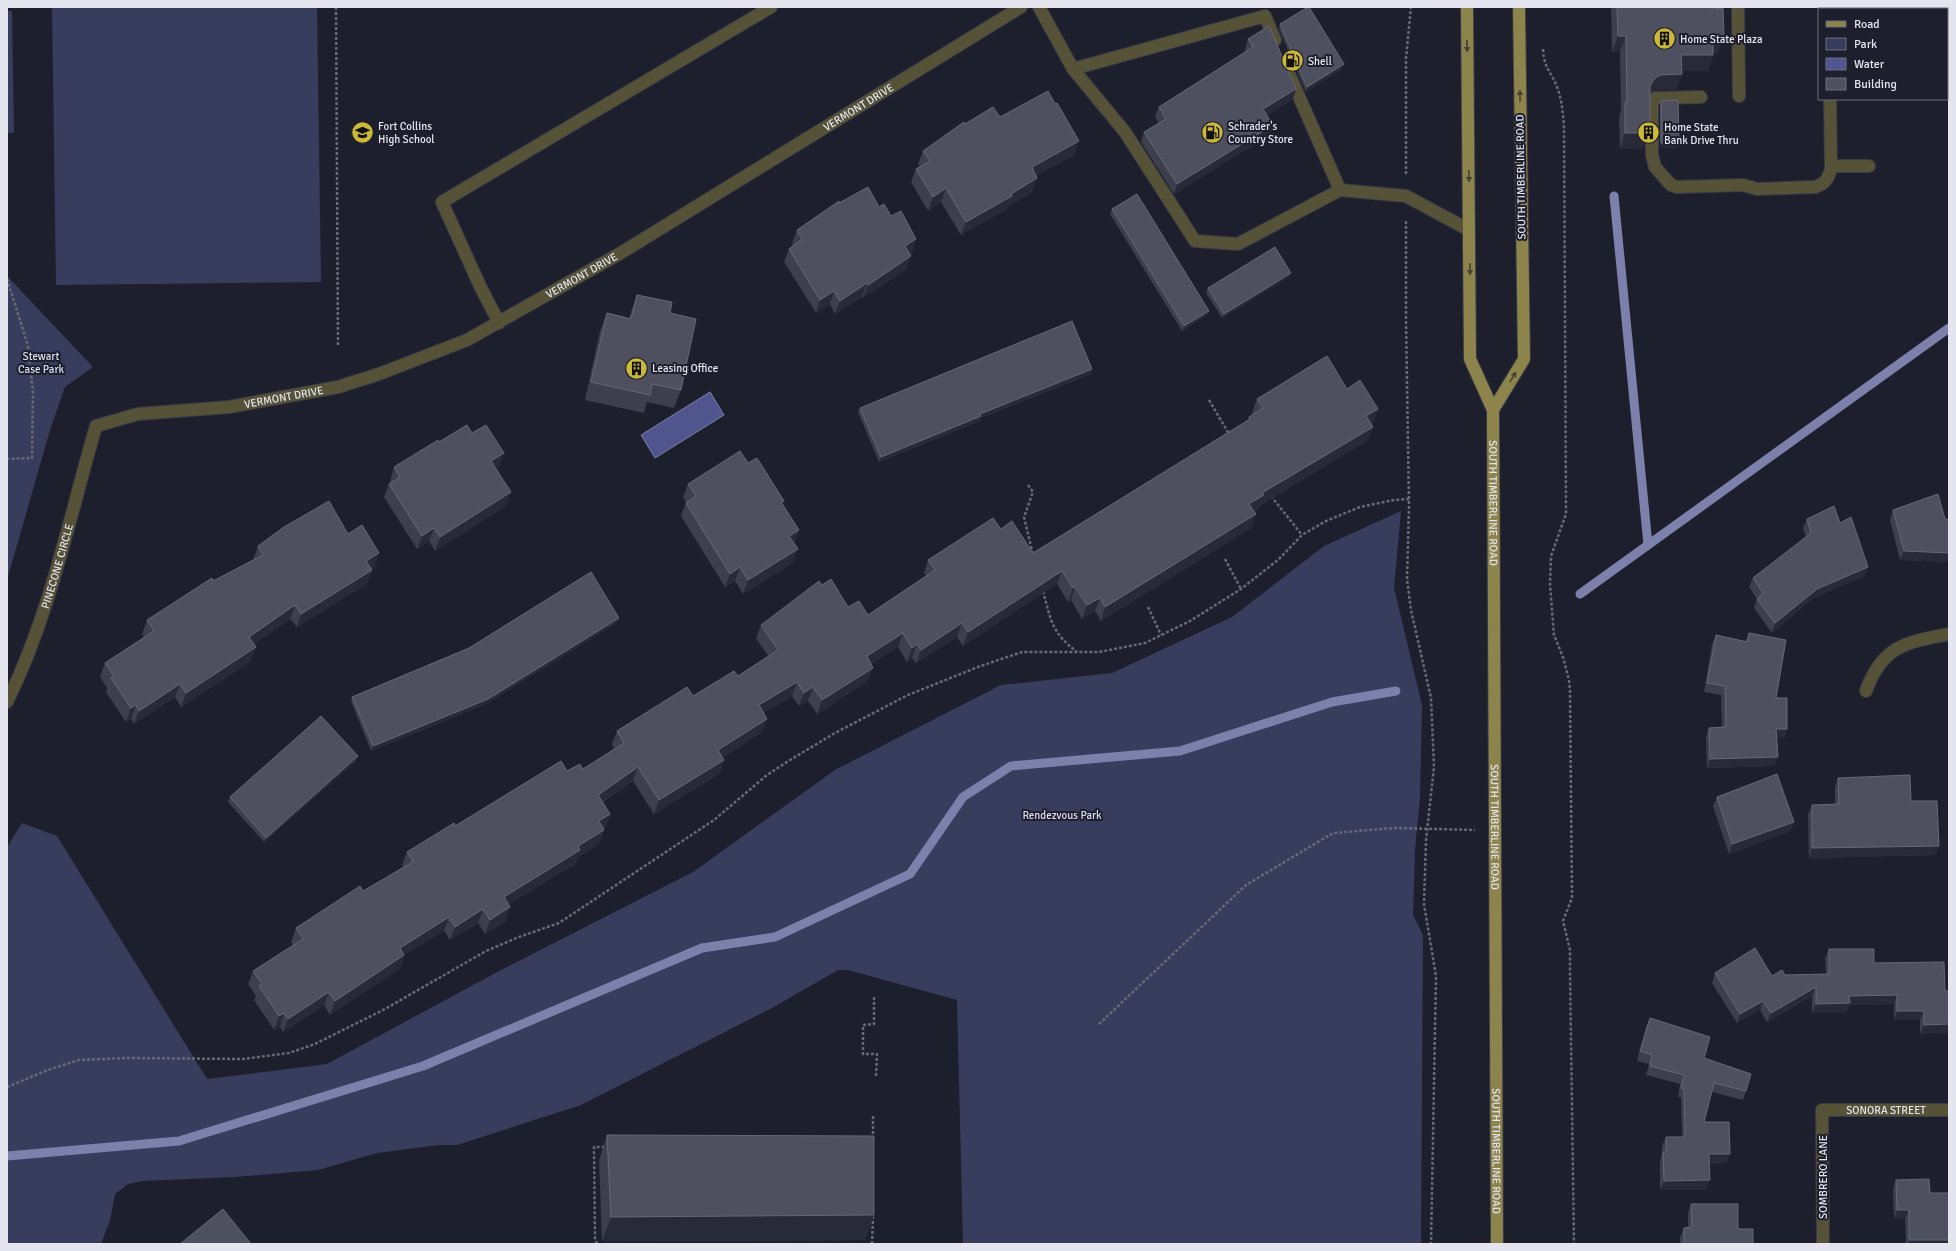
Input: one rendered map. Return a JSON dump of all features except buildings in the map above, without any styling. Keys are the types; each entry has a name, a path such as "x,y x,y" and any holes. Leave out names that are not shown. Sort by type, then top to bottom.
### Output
{"main road":[{"name":"SOUTH TIMBERLINE ROAD","path":"1467,7 1470,359 1493,410 1497,1244"},
{"name":"SOUTH TIMBERLINE ROAD","path":"1493,410 1524,359 1519,7"}],"street":[{"path":"499,323 480,286 442,202 771,7"},
{"name":"VERMONT DRIVE","path":"96,426 138,414 229,406 338,387 379,374 467,340 619,254 1021,7"},
{"path":"1039,7 1072,69 1125,132 1195,241 1238,244 1340,190 1406,196 1469,230"},
{"path":"1738,7 1740,96"},
{"path":"1072,69 1265,16 1280,52"},
{"path":"1287,67 1340,190"},
{"path":"1701,97 1655,98 1652,102 1652,155 1655,167 1671,185 1677,187 1743,186 1757,189 1815,187 1822,185 1828,179 1831,166 1830,100"},
{"path":"1831,166 1869,166"},
{"name":"PINECONE CIRCLE","path":"7,702 44,613 58,568 77,492 96,426"},
{"path":"1866,691 1871,675 1883,659 1899,647 1921,639 1949,634"},
{"name":"SONORA STREET","path":"1822,1110 1949,1110"},
{"name":"SOMBRERO LANE","path":"1822,1110 1823,1244"}],"path":[{"path":"336,7 338,347"},
{"path":"1411,7 1406,58 1406,321 1409,499 1407,579 1411,610 1431,698 1434,767 1427,829 1424,904 1436,976 1431,1244"},
{"path":"1543,46 1544,62 1556,86 1561,101 1564,127 1566,514 1552,556 1550,584 1554,631 1563,657 1569,680 1570,691 1572,898 1563,921 1570,950 1574,1244"},
{"path":"7,279 28,346 33,393 32,458 7,458"},
{"path":"1209,400 1230,436"},
{"path":"1028,485 1033,492 1024,517 1035,562"},
{"path":"1268,492 1302,535"},
{"path":"7,1087 48,1070 79,1060 127,1058 243,1059 289,1053 315,1044 385,1009 486,951 519,937 559,923 714,820 767,774 835,732 908,695 978,667 1022,652 1099,652 1145,643 1190,621 1241,589 1278,560 1302,535 1326,521 1360,507 1394,500 1409,499"},
{"path":"1225,559 1241,589"},
{"path":"1041,584 1058,636 1078,652"},
{"path":"1148,607 1161,635"},
{"path":"1099,1024 1246,885 1332,833 1394,828 1495,830"},
{"path":"874,997 874,1024 863,1025 863,1054 877,1054 876,1078"},
{"path":"873,1116 874,1139"},
{"path":"597,1244 595,1238 594,1147 610,1147"},
{"path":"872,1244 873,1214"}],"green space":[{"path":"52,7 317,7 321,282 56,285"},
{"path":"7,11 12,11 14,133 7,133"},
{"name":"Stewart Case Park","path":"7,276 93,367 65,387 50,430 7,580"},
{"name":"Rendezvous Park","path":"1401,511 1394,588 1422,705 1420,798 1415,850 1413,915 1423,935 1421,1244 963,1244 957,1000 848,970 838,970 772,1008 581,1105 457,1145 439,1145 377,1153 318,1170 235,1177 142,1181 128,1184 115,1194 110,1220 101,1244 7,1244 7,847 22,823 57,836 207,1079 327,1064 499,971 693,872 835,770 1001,685 1112,673 1232,617 1324,546"}],"water":[{"path":"710,392 724,415 655,458 641,435"}],"waterway":[{"path":"1614,196 1648,545"},
{"path":"1580,594 1949,328"},
{"path":"7,1156 179,1141 423,1066 702,948 775,937 910,874 963,797 1011,766 1180,751 1332,702 1396,691"}],"place":[{"name":"Home State Plaza","path":"1665,39"},
{"name":"Shell","path":"1292,61"},
{"name":"Fort Collins High School","path":"362,132"},
{"name":"Schrader's Country Store","path":"1213,132"},
{"name":"Home State Bank Drive Thru","path":"1648,133"},
{"name":"Leasing Office","path":"637,368"}]}
